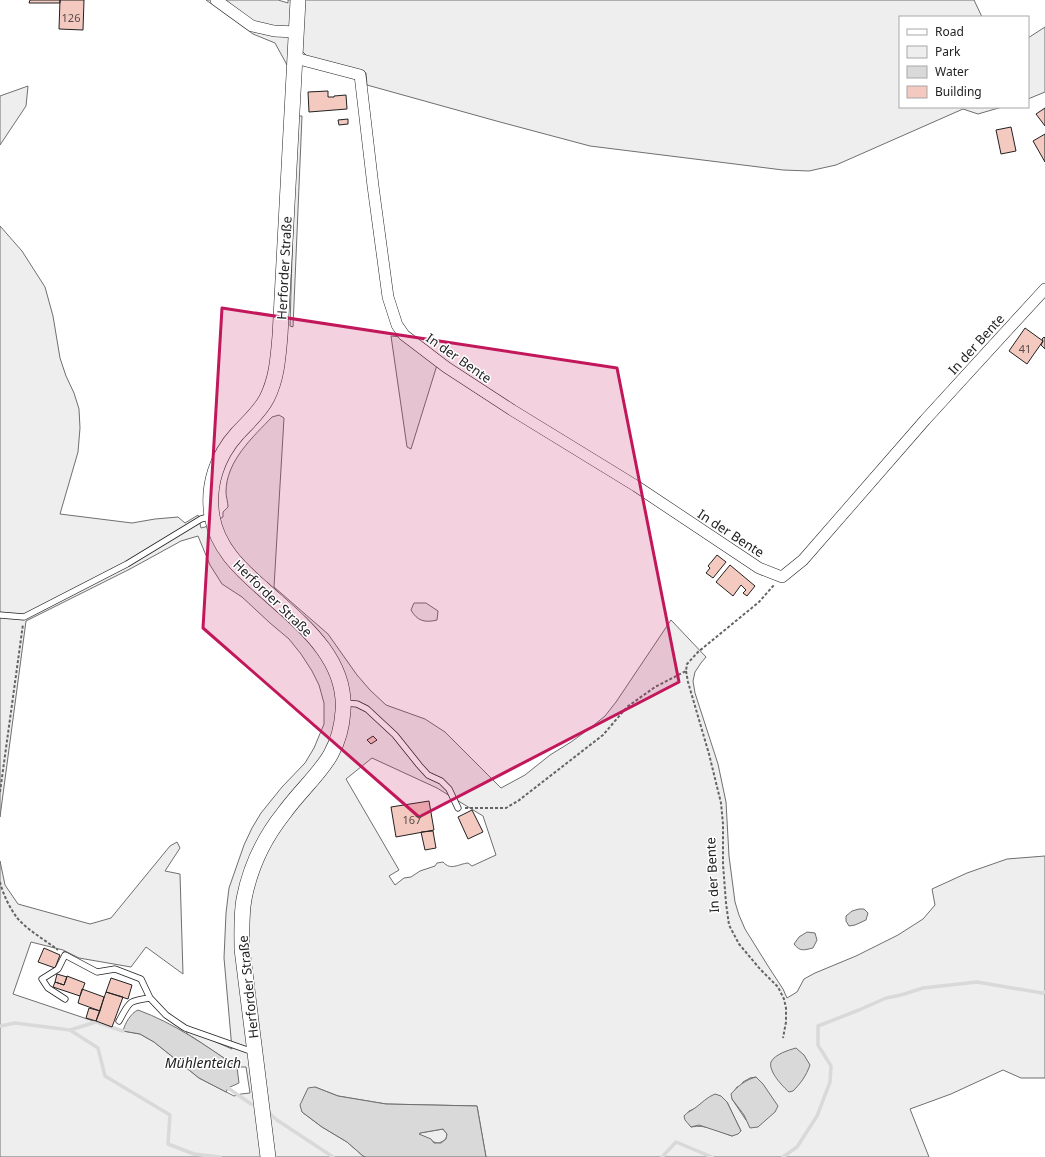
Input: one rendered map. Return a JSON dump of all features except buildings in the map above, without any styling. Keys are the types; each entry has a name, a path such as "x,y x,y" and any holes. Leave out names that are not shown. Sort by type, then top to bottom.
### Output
{"main road":[{"name":"Herforder Straße","path":"268,1157 254,1053 242,943 244,900 249,877 257,856 268,835 302,790 323,767 332,753 338,741 342,726 344,703 339,677 323,648 309,631 246,574 224,548 216,533 212,516 211,499 216,469 224,452 236,435 255,415 266,400 273,386 278,368 298,0"}],"street":[{"path":"216,0 252,26 274,31 296,32"},
{"name":"In der Bente","path":"295,58 360,75 388,297 397,325 404,335 446,367 512,410 636,486 759,568 782,577 803,560 925,420 1045,289"}],"lane":[{"path":"0,615 24,617 127,564 201,519 212,516"},
{"path":"344,703 357,704 367,709 395,735 418,765 428,775 442,781 449,789 458,808"},
{"path":"65,999 48,988 42,979 58,968 65,955 97,972 115,969 141,979 150,998 166,1016 186,1028 254,1053"},
{"path":"119,1021 128,1004 134,1000 150,998"}],"path":[{"path":"458,808 506,808 518,801 603,735 627,707 655,687 686,671 687,664 698,652 758,602 782,577"},
{"path":"0,792 24,617"},
{"name":"In der Bente","path":"686,671 721,803 726,903 729,925 739,944 760,969 778,987 784,999 786,1008 784,1038"},
{"path":"0,882 6,898 17,918 65,955"}],"highlighted area":[{"path":"222,308 617,368 679,682 419,817 203,628"}],"green space":[{"path":"206,0 278,0 288,3 288,0 974,0 982,16 899,16 899,108 999,108 978,114 963,109 836,165 809,171 783,170 590,146 367,85 366,73 307,56 300,49 287,65 275,43 253,34"},
{"path":"1045,27 1045,92 1029,99 1029,37"},
{"path":"28,86 26,106 0,145 0,96"},
{"path":"297,116 302,116 293,327 290,326"},
{"path":"0,226 22,251 45,287 53,316 60,358 79,409 80,428 78,452 60,514 132,523 178,517 185,523 198,515 201,528 205,527 223,517 223,512 228,507 226,492 227,481 242,450 272,417 279,415 284,418 274,587 328,634 357,675 386,705 425,719 445,732 501,788 525,775 550,755 571,742 605,716 671,620 706,657 695,672 693,681 695,693 718,764 726,802 729,856 735,902 745,929 783,989 787,998 797,992 804,979 856,956 898,935 923,919 935,905 932,889 967,873 1007,859 1045,856 1045,1078 1021,1078 1003,1070 951,1094 910,1109 929,1157 486,1157 477,1106 386,1104 338,1096 315,1087 302,1112 322,1127 347,1142 366,1157 0,1157 0,861 5,885 18,904 90,924 111,918 170,846 177,842 180,848 165,871 180,874 183,974 146,947 131,967 79,958 63,950 31,942 13,994 123,1031 140,1034 154,1042 199,1078 234,1096 250,1093 246,1067 237,1067 187,1034 186,1029 232,1049 224,958 226,913 229,888 244,845 261,813 282,787 305,763 314,748 324,724 324,703 319,685 301,654 289,639 242,597 222,584 210,565 198,536 181,541 130,569 26,621 0,817","holes":["372,758 437,788 483,816 496,855 472,866 468,863 452,867 443,862 437,863 435,866 420,871 411,877 404,878 395,885 389,876 399,870 346,779","756,1077 763,1084 746,1120 732,1099 737,1087 741,1086 743,1082 750,1078","727,1102 741,1131 732,1136 707,1127 691,1127 689,1124 689,1111"]},
{"path":"391,336 401,337 437,365 411,449 407,447"},
{"path":"414,603 426,603 438,611 437,620 425,621 416,617 411,610"},
{"path":"443,1129 447,1134 446,1139 439,1143 419,1134 420,1133"}],"water":[{"path":"864,909 868,913 866,920 849,926 846,921 846,916 852,911"},
{"path":"807,932 815,933 817,940 813,948 805,950 796,947 794,944 799,937"},
{"name":"Mühlenteich","path":"138,1010 177,1028 237,1067 239,1083 228,1088 226,1092 199,1078 154,1042 140,1034 123,1031 133,1013"},
{"path":"796,1048 804,1055 810,1065 801,1082 793,1091 789,1092 774,1074 771,1062 773,1059 786,1051"},
{"path":"756,1077 763,1084 778,1106 775,1112 758,1127 750,1128 744,1115 732,1099 731,1094 736,1088 748,1080"},
{"path":"315,1087 338,1096 386,1104 477,1106 486,1157 363,1156 347,1142 322,1127 302,1112 300,1105 308,1088","holes":["443,1129 447,1134 446,1139 441,1143 434,1143 431,1139 419,1134"]},
{"path":"715,1094 721,1096 727,1102 741,1131 738,1134 732,1136 699,1125 691,1127 685,1120 684,1116 686,1113"}],"waterway":[{"path":"783,1157 797,1147 817,1116 830,1082 831,1066 818,1045 818,1026 886,998 923,988 977,982 1042,993 1045,992"},
{"path":"70,1030 96,1022 123,1031"},
{"path":"0,1026 15,1023 70,1030 98,1048 105,1076 170,1115 168,1144 194,1154 220,1157"},
{"path":"228,1088 251,1104"},
{"path":"270,1114 333,1157"},
{"path":"662,1157 676,1142 712,1157"}]}
